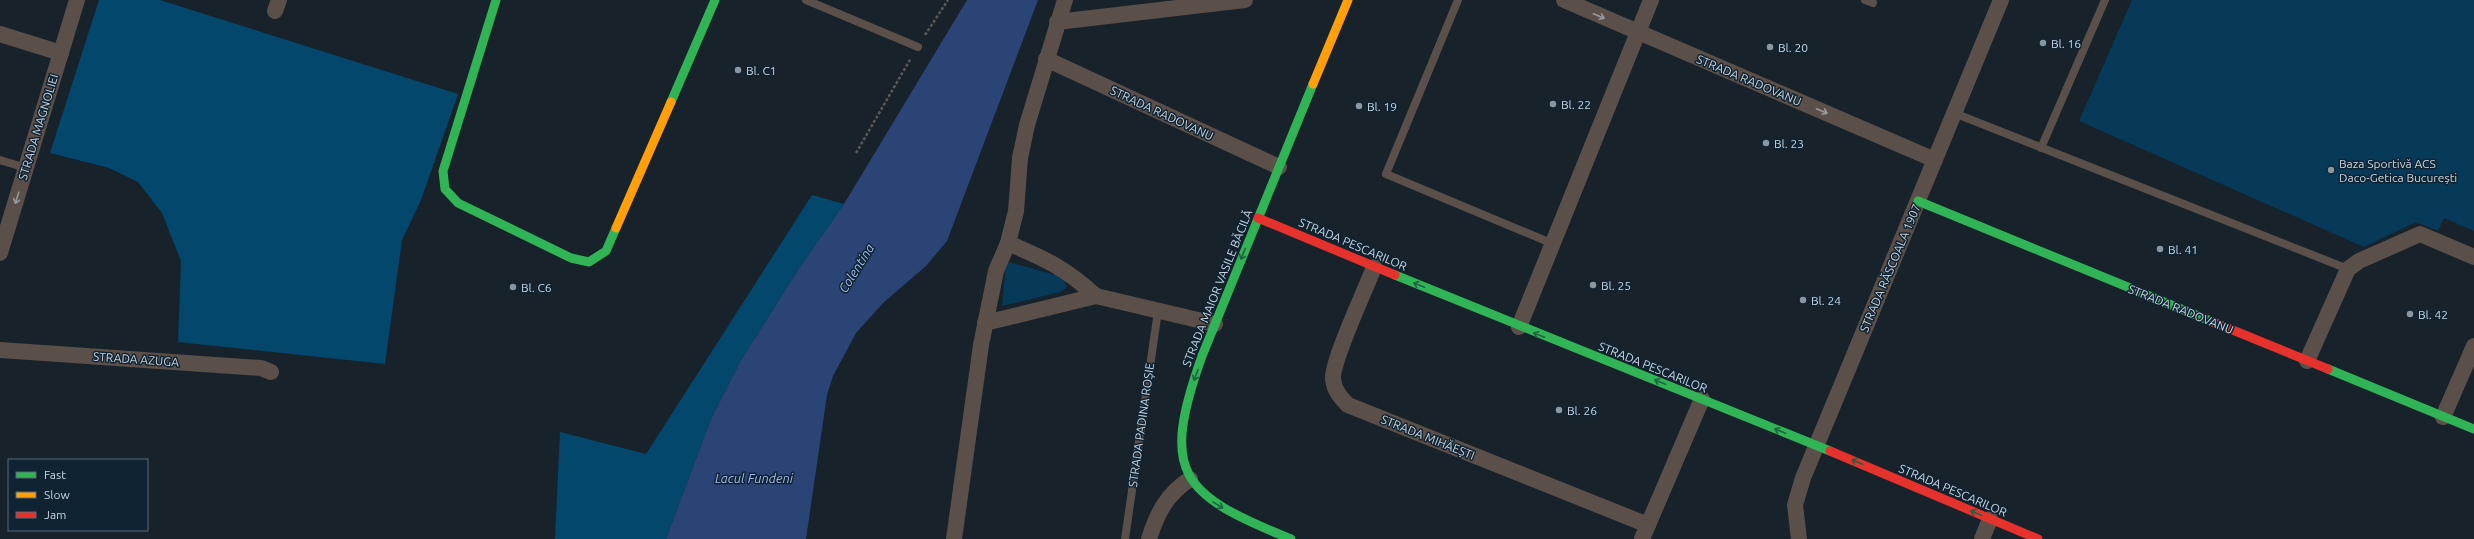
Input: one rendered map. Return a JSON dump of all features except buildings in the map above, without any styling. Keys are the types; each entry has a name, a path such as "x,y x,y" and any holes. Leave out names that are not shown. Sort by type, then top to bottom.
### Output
{"street":[{"name":"STRADA MAGNOLIEI","path":"0,253 77,0"},
{"path":"496,0 443,171 442,180 445,191 458,203 571,258 589,262 606,251 715,0"},
{"path":"954,539 985,323 996,271 1008,243 1019,191 1020,158 1046,60 1065,0"},
{"path":"1057,22 1245,0"},
{"name":"STRADA MAIOR VASILE BĂCILĂ","path":"1291,539 1229,512 1209,500 1190,479 1182,450 1180,436 1182,417 1215,324 1348,0"},
{"name":"STRADA RADOVANU","path":"1564,0 1935,160"},
{"path":"1519,327 1551,243 1651,0"},
{"name":"STRADA RĂSCOALA 1907","path":"1799,539 1795,505 1803,478 2001,0"},
{"path":"0,34 61,53"},
{"name":"STRADA RADOVANU","path":"1046,60 1279,167"},
{"name":"STRADA RADOVANU","path":"1918,201 2474,430"},
{"name":"STRADA PESCARILOR","path":"1258,218 1519,327 1816,445 2038,539"},
{"path":"2307,361 2348,269 2359,261 2420,234 2474,258"},
{"path":"1008,243 1053,263 1070,273 1096,296"},
{"name":"STRADA MIHĂEȘTI","path":"1374,267 1334,370 1335,390 1348,405 1645,532"},
{"path":"985,323 1096,296 1215,324"},
{"path":"2443,417 2474,346"},
{"name":"STRADA AZUGA","path":"0,350 260,368 271,372"},
{"path":"1645,532 1702,399"},
{"path":"1148,539 1165,501 1173,491 1190,479"},
{"path":"1982,539 1990,519"}],"lane":[{"path":"806,0 918,47"},
{"path":"1458,0 1386,174 1551,243"},
{"path":"1865,0 1873,3"},
{"path":"2041,148 2105,0"},
{"path":"1954,113 2348,269"},
{"path":"0,160 26,168"},
{"name":"STRADA PADINA ROȘIE","path":"1125,539 1158,311"}],"path":[{"path":"856,153 918,47 948,0"}],"shaded area":[{"path":"99,0 160,0 458,94 421,200 402,240 385,364 178,342 181,261 162,213 138,182 109,168 50,153"},
{"name":"Baza Sportivă ACS Daco-Getica București","path":"2132,0 2474,0 2474,231 2444,218 2438,231 2416,222 2364,247 2079,121"},
{"path":"812,195 844,204 796,273 740,362 711,419 666,539 555,539 560,432 646,454"},
{"path":"1009,262 1059,276 1064,280 1067,287 1061,292 1002,306 1006,264"}],"water":[{"name":"Lacul Fundeni","path":"967,0 1038,0 947,241 926,266 883,303 856,333 833,376 827,395 806,539 666,539 711,419 740,362 796,273 844,204"}],"traffic: fast":[{"path":"496,0 443,171 445,189 458,203 571,258 589,262 606,251 616,228"},
{"path":"671,102 715,0"},
{"path":"1291,539 1224,508 1203,492 1189,475 1182,454 1183,428 1189,396 1202,356 1313,84"},
{"path":"1918,201 2213,322"},
{"path":"1395,275 1830,451"},
{"path":"2328,369 2474,429"}],"traffic: slow":[{"path":"1313,84 1348,0"},
{"path":"616,228 671,102"}],"traffic: jam":[{"path":"1258,218 1395,275"},
{"path":"2213,322 2328,369"},
{"path":"1830,451 2038,539"}],"place":[{"name":"Bl. 16","path":"2043,43"},
{"name":"Bl. 20","path":"1770,47"},
{"name":"Bl. C1","path":"738,70"},
{"name":"Bl. 22","path":"1553,104"},
{"name":"Bl. 19","path":"1359,106"},
{"name":"Bl. 23","path":"1766,143"},
{"name":"Baza Sportivă ACS Daco-Getica București","path":"2331,170"},
{"name":"Bl. 41","path":"2160,249"},
{"name":"Bl. 25","path":"1593,285"},
{"name":"Bl. C6","path":"513,287"},
{"name":"Bl. 24","path":"1803,300"},
{"name":"Bl. 42","path":"2410,314"},
{"name":"Bl. 26","path":"1559,410"}],"water label":[{"name":"Colentina","path":"856,268"}]}
